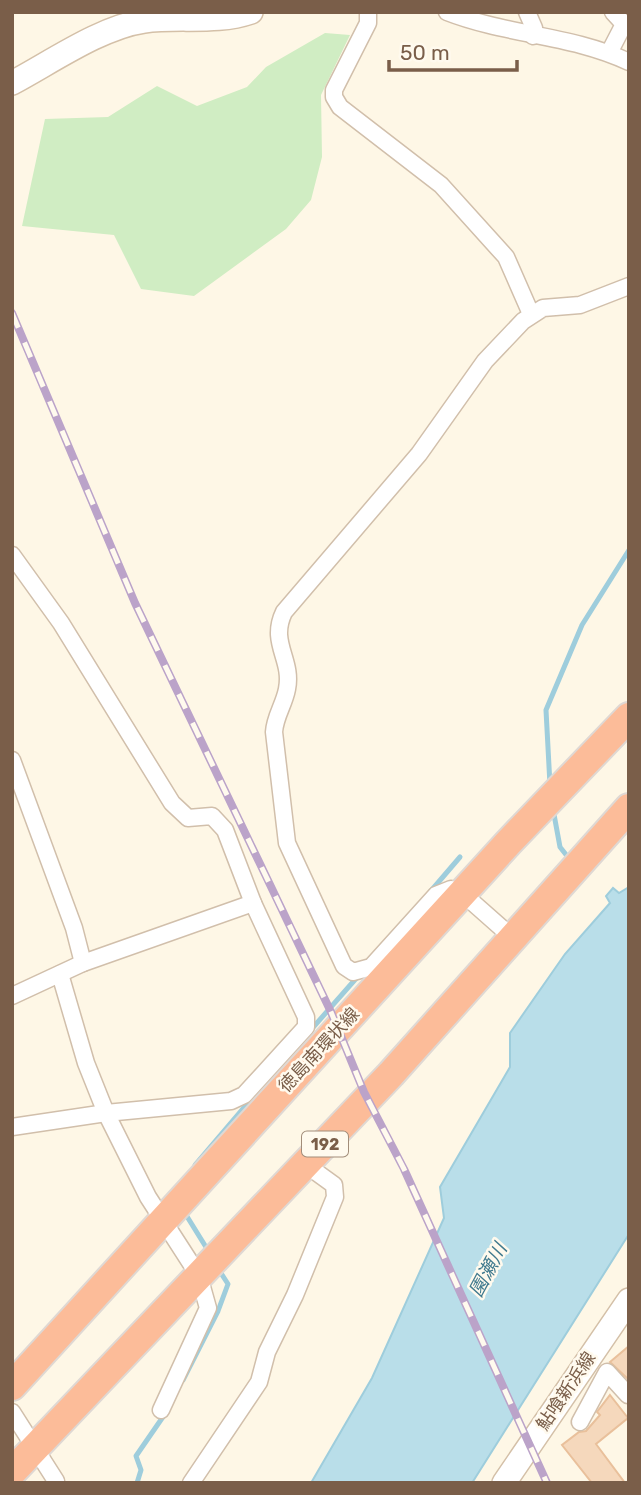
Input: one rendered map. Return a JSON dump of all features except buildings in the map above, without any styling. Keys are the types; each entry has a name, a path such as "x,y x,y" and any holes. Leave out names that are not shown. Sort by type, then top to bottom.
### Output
{"highway":[{"name":"徳島南環状線","path":"12,1386 509,842 629,718"},
{"name":"192","path":"12,1472 305,1164 514,939 629,808"}],"main road":[{"path":"12,83 112,30 143,21 211,20 251,12"},
{"name":"鮎喰新浜線","path":"504,1483 629,1300"}],"street":[{"path":"368,12 368,23 334,90 334,97 340,107 441,185 506,257 531,314"},
{"path":"447,12 478,24 609,53 629,62"},
{"path":"527,12 534,28 533,36"},
{"path":"609,53 624,24 613,12"},
{"path":"514,939 463,893 451,889 436,895 371,967 353,972 344,966 287,843 274,732 275,718 287,690 288,671 277,627 284,612 419,454 485,361 531,314 543,308 580,304 629,286"},
{"path":"12,555 61,623 172,803 188,818 212,816 225,830 253,903 306,1017 306,1027 244,1096 12,1127"},
{"path":"12,760 74,928 83,963"},
{"path":"12,996 83,963 253,903"},
{"path":"60,974 86,1063 106,1113 148,1197 199,1276 208,1308 161,1410"},
{"path":"191,1483 259,1382 267,1352 295,1295 335,1197 334,1185 305,1164"},
{"path":"580,1422 607,1372 628,1395"},
{"path":"12,1412 56,1481"}],"green space":[{"path":"325,33 350,35 321,95 322,157 311,200 286,229 194,296 141,289 114,235 22,226 45,119 108,117 157,86 197,106 247,87 266,67"}],"water":[{"name":"園瀬川","path":"629,887 629,1234 472,1483 311,1483 372,1378 444,1218 440,1187 510,1067 510,1033 565,954 610,903 606,896 613,888 619,893"}],"waterway":[{"path":"550,785 546,710 582,625 629,550"},
{"path":"553,809 560,847 571,861"},
{"path":"430,892 460,857"},
{"path":"309,1032 360,974"},
{"path":"195,1165 252,1098"},
{"path":"183,1210 209,1252"},
{"path":"183,1380 218,1311 228,1284 217,1267"},
{"path":"137,1483 141,1470 136,1456 167,1411"}],"railway":[{"path":"12,313 135,603 331,1012 364,1092 404,1169 547,1483"}]}
